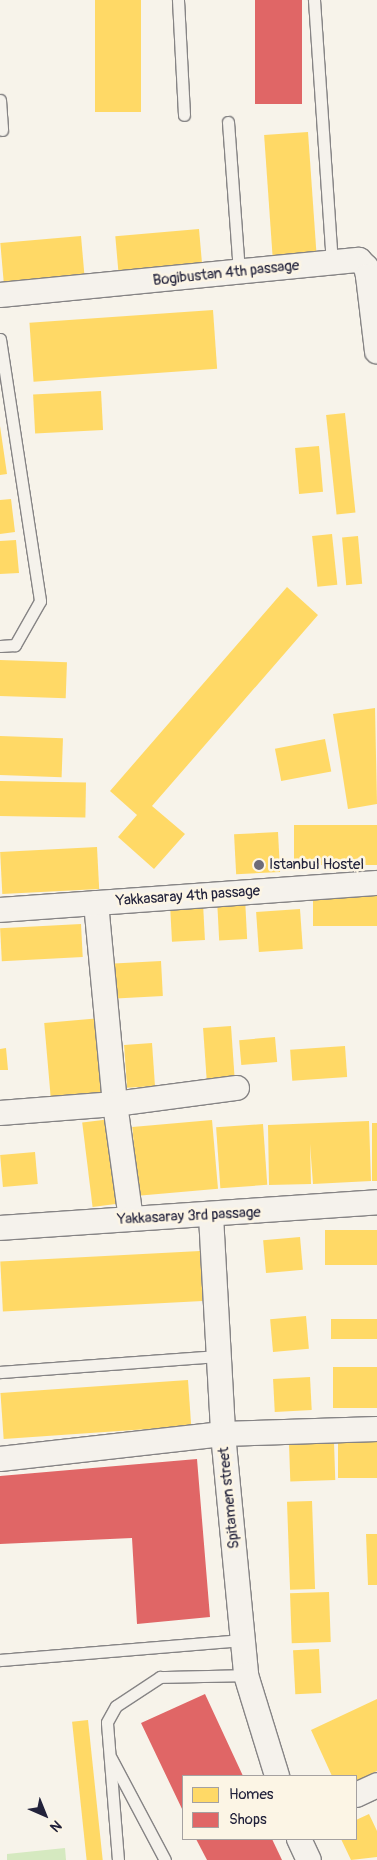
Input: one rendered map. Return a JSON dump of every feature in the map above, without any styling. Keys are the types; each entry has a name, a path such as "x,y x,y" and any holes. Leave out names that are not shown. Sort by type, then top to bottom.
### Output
{"street":[{"name":"Bogibustan 4th passage","path":"0,295 359,260 366,267 377,350"},
{"name":"Yakkasaray 4th passage","path":"0,910 377,883"},
{"path":"96,903 115,1104 131,1218"},
{"path":"0,1114 115,1104 237,1088"},
{"name":"Yakkasaray 3rd passage","path":"0,1228 131,1218 211,1216 377,1202"},
{"name":"Spitamen street","path":"211,1216 223,1434 246,1674 278,1775"},
{"path":"0,1459 223,1434 377,1429"},
{"path":"357,1795 377,1785"},
{"path":"299,1840 309,1860"}],"lane":[{"path":"178,0 184,115"},
{"path":"314,0 332,262"},
{"path":"0,100 2,130"},
{"path":"228,122 239,272"},
{"path":"0,339 5,408 40,601 15,645 0,646"},
{"path":"0,1372 219,1356"},
{"path":"0,1660 243,1640"},
{"path":"118,1860 107,1722 116,1706 160,1677 246,1674"},
{"path":"109,1755 165,1860"}],"green space":[{"path":"65,1848 66,1860 7,1860 7,1854"}],"building: Homes":[{"path":"95,0 141,0 141,112 95,112"},
{"path":"308,132 317,254 273,257 264,135"},
{"path":"199,229 203,272 119,279 115,236"},
{"path":"81,236 85,279 4,286 0,243"},
{"path":"213,310 217,369 34,382 29,323"},
{"path":"101,391 103,430 35,434 33,395"},
{"path":"345,413 355,512 337,514 326,415"},
{"path":"0,426 7,474 0,475"},
{"path":"319,446 323,492 299,494 295,448"},
{"path":"11,499 15,532 0,534 0,500"},
{"path":"332,534 337,585 317,587 312,536"},
{"path":"358,536 362,584 346,585 342,537"},
{"path":"16,540 19,573 0,574 0,541"},
{"path":"287,587 318,615 152,806 185,834 154,869 118,837 137,815 110,791"},
{"path":"0,660 67,662 66,698 0,696"},
{"path":"375,708 377,804 348,809 333,714"},
{"path":"0,736 63,738 62,777 0,775"},
{"path":"325,739 331,771 281,781 275,749"},
{"path":"0,781 86,783 85,817 0,816"},
{"path":"294,825 377,825 377,865 294,865"},
{"path":"278,832 280,872 236,874 234,834"},
{"path":"97,847 99,889 2,894 0,852"},
{"path":"313,894 377,894 377,926 313,926"},
{"path":"245,898 247,939 219,940 217,899"},
{"path":"203,903 205,940 172,942 170,905"},
{"path":"300,909 303,949 259,952 256,912"},
{"path":"81,924 83,957 2,961 0,928"},
{"path":"161,961 163,996 116,998 114,963"},
{"path":"101,1018 108,1094 51,1099 44,1023"},
{"path":"231,1026 235,1077 207,1079 203,1028"},
{"path":"275,1037 277,1062 241,1065 239,1040"},
{"path":"152,1043 155,1086 127,1088 124,1045"},
{"path":"345,1046 347,1077 292,1081 290,1050"},
{"path":"6,1048 8,1070 0,1070 0,1049"},
{"path":"111,1119 121,1203 93,1207 82,1123"},
{"path":"212,1120 218,1189 138,1196 132,1127"},
{"path":"369,1121 371,1181 313,1184 310,1144 311,1184 269,1185 268,1125"},
{"path":"372,1123 377,1123 377,1181 372,1181"},
{"path":"263,1124 267,1185 220,1188 216,1127"},
{"path":"35,1152 38,1184 3,1187 0,1155"},
{"path":"325,1230 377,1230 377,1265 325,1265"},
{"path":"300,1237 303,1270 266,1273 263,1240"},
{"path":"200,1251 203,1301 3,1311 0,1261"},
{"path":"306,1316 309,1349 273,1352 270,1319"},
{"path":"331,1319 377,1319 377,1339 331,1339"},
{"path":"333,1367 377,1367 377,1408 333,1408"},
{"path":"310,1377 312,1410 275,1412 273,1379"},
{"path":"188,1380 191,1426 4,1439 0,1393"},
{"path":"338,1441 377,1441 377,1478 338,1478"},
{"path":"334,1443 335,1480 290,1482 289,1445"},
{"path":"312,1501 315,1589 290,1590 287,1502"},
{"path":"366,1534 377,1534 377,1585 368,1585"},
{"path":"329,1592 331,1642 292,1643 290,1593"},
{"path":"319,1649 321,1693 295,1694 293,1650"},
{"path":"377,1699 377,1771 357,1781 357,1775 332,1775 311,1730"},
{"path":"88,1720 103,1860 87,1860 72,1722"},
{"path":"369,1814 377,1831 377,1857 351,1860 341,1840 357,1840 357,1820"}],"building: Shops":[{"path":"255,0 302,0 302,104 255,104"},
{"path":"197,1459 210,1617 137,1624 132,1538 0,1544 0,1476"},
{"path":"205,1694 243,1775 182,1775 182,1809 141,1723"},
{"path":"197,1840 272,1840 282,1860 207,1860"}],"place":[{"name":"Istanbul Hostel","path":"259,865"}]}
